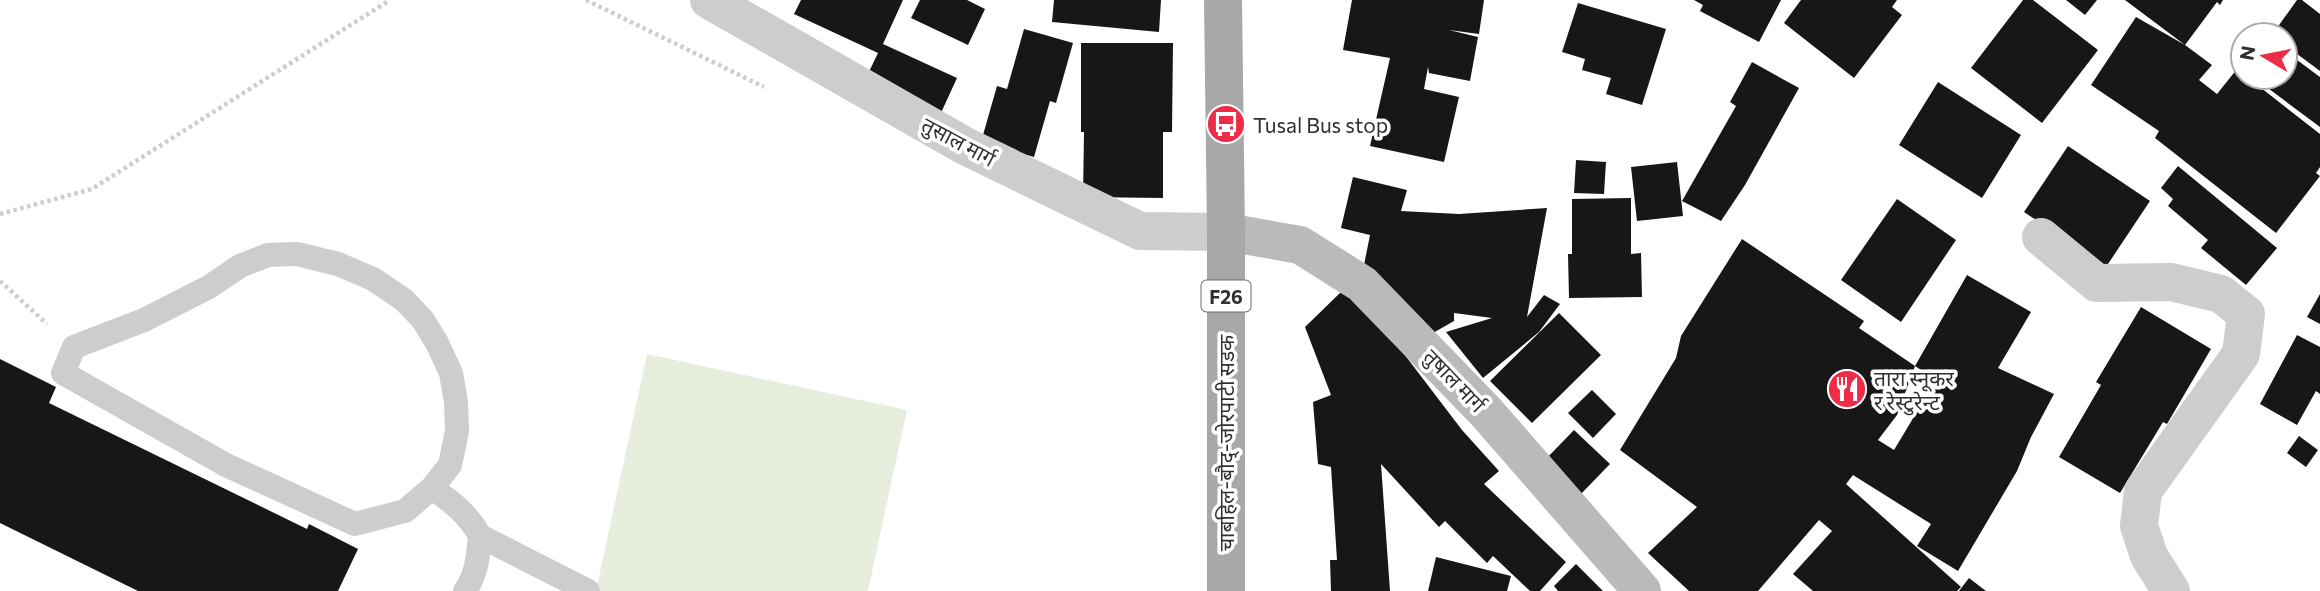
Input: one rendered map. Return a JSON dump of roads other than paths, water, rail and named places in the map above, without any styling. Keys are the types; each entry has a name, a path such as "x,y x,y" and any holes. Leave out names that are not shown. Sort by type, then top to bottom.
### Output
{"main road":[{"name":"चाबहिल-बौद्-जोरपाटी सडक","path":"1223,0 1226,591"}],"street":[{"name":"तुसाल मार्ग","path":"709,0 965,146 1140,231 1226,232"},
{"name":"तुषाल मार्ग","path":"1226,232 1300,245 1362,284 1486,412 1642,591"},
{"path":"2040,237 2097,283 2171,282 2221,293 2246,314 2241,354 2143,491 2139,526 2149,556 2171,591"}],"lane":[{"path":"297,254 338,264 373,279 404,300 438,343 451,373 457,431 450,465 432,488 404,511 355,524 226,465 63,373 74,347 144,320 209,287 240,266 268,255 297,254"},
{"path":"432,488 462,510 480,536 588,591"},
{"path":"465,591 472,581 478,560 480,536"}],"place":[{"name":"Tusal Bus stop","path":"1226,124"},
{"name":"तारा स्नूकर र रेस्टुरेन्ट","path":"1847,389"}]}
